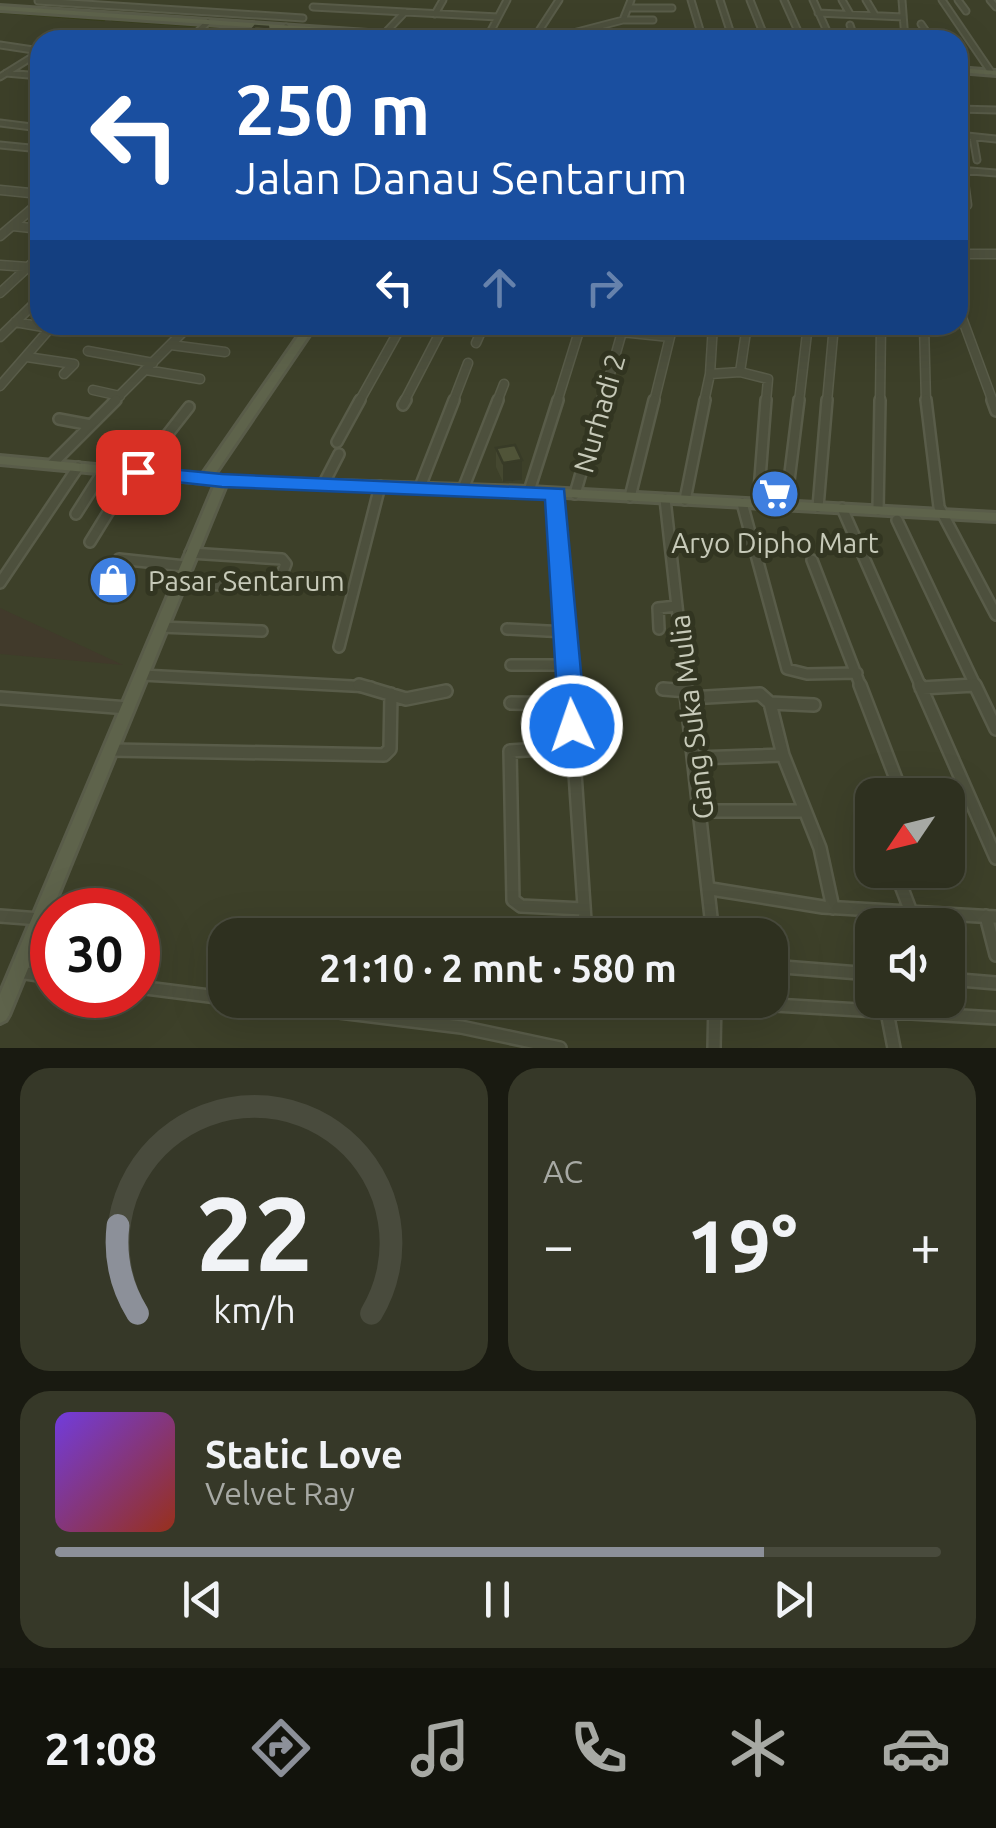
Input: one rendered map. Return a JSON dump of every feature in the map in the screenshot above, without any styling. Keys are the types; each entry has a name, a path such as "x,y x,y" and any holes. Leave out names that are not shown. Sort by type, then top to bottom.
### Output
{"street":[{"path":"127,16 146,0"},
{"path":"286,30 318,0"},
{"path":"374,10 380,0"},
{"path":"435,14 443,0"},
{"path":"491,30 508,0"},
{"path":"545,30 559,0"},
{"path":"623,20 631,0"},
{"path":"691,0 700,30"},
{"path":"720,0 730,30"},
{"path":"750,0 762,30"},
{"path":"784,0 798,30"},
{"path":"813,0 826,30"},
{"path":"842,0 850,14"},
{"path":"866,0 874,15"},
{"path":"902,0 904,30"},
{"path":"942,0 963,30"},
{"path":"958,0 966,12"},
{"path":"990,0 996,8"},
{"path":"26,10 39,1 302,18"},
{"path":"193,21 211,1"},
{"path":"312,6 498,17"},
{"path":"0,8 330,30"},
{"path":"628,8 672,8"},
{"path":"388,30 405,12"},
{"path":"818,13 903,17"},
{"path":"582,30 623,20 653,20"},
{"path":"200,30 208,22"},
{"path":"921,24 925,30"},
{"path":"850,25 852,30"},
{"path":"968,37 993,72"},
{"path":"0,45 30,50"},
{"path":"3,75 30,57"},
{"path":"968,71 993,72"},
{"path":"3,75 30,76"},
{"path":"968,110 996,110"},
{"path":"0,123 30,130"},
{"path":"968,137 996,139"},
{"path":"972,137 977,160"},
{"path":"0,145 30,149"},
{"path":"968,170 996,172"},
{"path":"0,190 30,193"},
{"path":"0,236 30,211"},
{"path":"26,214 30,214"},
{"path":"12,226 30,228"},
{"path":"968,254 996,254"},
{"path":"0,265 28,267"},
{"path":"0,293 28,267"},
{"path":"0,338 30,308"},
{"path":"15,322 30,324"},
{"path":"968,334 996,411"},
{"path":"0,386 44,335"},
{"path":"52,464 180,335"},
{"path":"53,888 188,560 214,480 306,335"},
{"path":"337,442 396,335"},
{"path":"403,405 439,335"},
{"path":"476,343 480,335"},
{"path":"529,491 582,335"},
{"name":"Nurhadi 2","path":"575,494 626,335"},
{"path":"630,497 670,337 658,335"},
{"path":"685,500 710,374 712,335"},
{"path":"740,372 745,335"},
{"path":"786,505 807,335"},
{"path":"818,507 833,335"},
{"path":"881,335 890,514 996,729"},
{"path":"924,335 927,418 939,506 996,615"},
{"path":"171,344 225,352"},
{"path":"88,351 200,379"},
{"path":"26,357 74,364 64,374"},
{"path":"420,487 468,363"},
{"path":"710,374 740,372 768,379 758,504"},
{"path":"462,490 504,384"},
{"path":"93,390 120,396"},
{"path":"90,542 135,472 189,407"},
{"path":"59,418 91,425"},
{"path":"324,483 339,454"},
{"path":"0,460 214,480 529,491 996,517"},
{"path":"0,583 78,466"},
{"path":"76,514 104,470"},
{"path":"340,646 380,486"},
{"path":"556,494 585,918"},
{"name":"Gang Suka Mulia","path":"666,499 713,918"},
{"path":"742,503 787,669 807,674 857,673"},
{"path":"842,508 996,858"},
{"path":"119,560 282,559 286,562 280,579"},
{"path":"812,560 896,778"},
{"path":"178,582 264,588"},
{"path":"659,629 656,603 677,606"},
{"path":"160,627 262,631"},
{"path":"507,629 567,632"},
{"path":"511,665 569,665"},
{"path":"142,675 364,685 406,700 446,691"},
{"path":"921,688 975,686"},
{"path":"663,690 760,694 770,704 783,756 820,848 834,908"},
{"path":"112,750 384,755 390,749 391,694"},
{"path":"0,698 128,708"},
{"path":"511,703 571,704"},
{"path":"770,704 814,704"},
{"path":"574,747 511,750 513,900 521,906 584,909"},
{"path":"696,758 783,756"},
{"path":"702,811 804,812"},
{"path":"711,889 855,909"},
{"path":"965,915 991,917 996,955"},
{"path":"0,916 30,918"},
{"path":"0,1015 30,941"},
{"path":"788,967 855,973"},
{"path":"16,972 30,974"},
{"path":"965,981 996,983"},
{"path":"160,990 208,996"},
{"path":"788,1006 855,1010"},
{"path":"965,1016 996,1018"},
{"path":"387,1018 461,1027 560,1048"},
{"path":"714,1018 714,1048"},
{"path":"889,1018 894,1048"}],"shaded area":[{"path":"0,608 123,665 0,654"}],"building":[{"path":"515,445 522,460 503,463 496,448"}],"waterway":[{"path":"0,12 104,20"},
{"path":"112,20 198,26"},
{"path":"208,27 255,30"},
{"path":"968,73 981,74"}],"place":[{"name":"Aryo Dipho Mart","path":"775,494"},
{"name":"Pasar Sentarum","path":"113,580"}],"route":[{"path":"138,472 222,481 556,494 572,726"}]}
